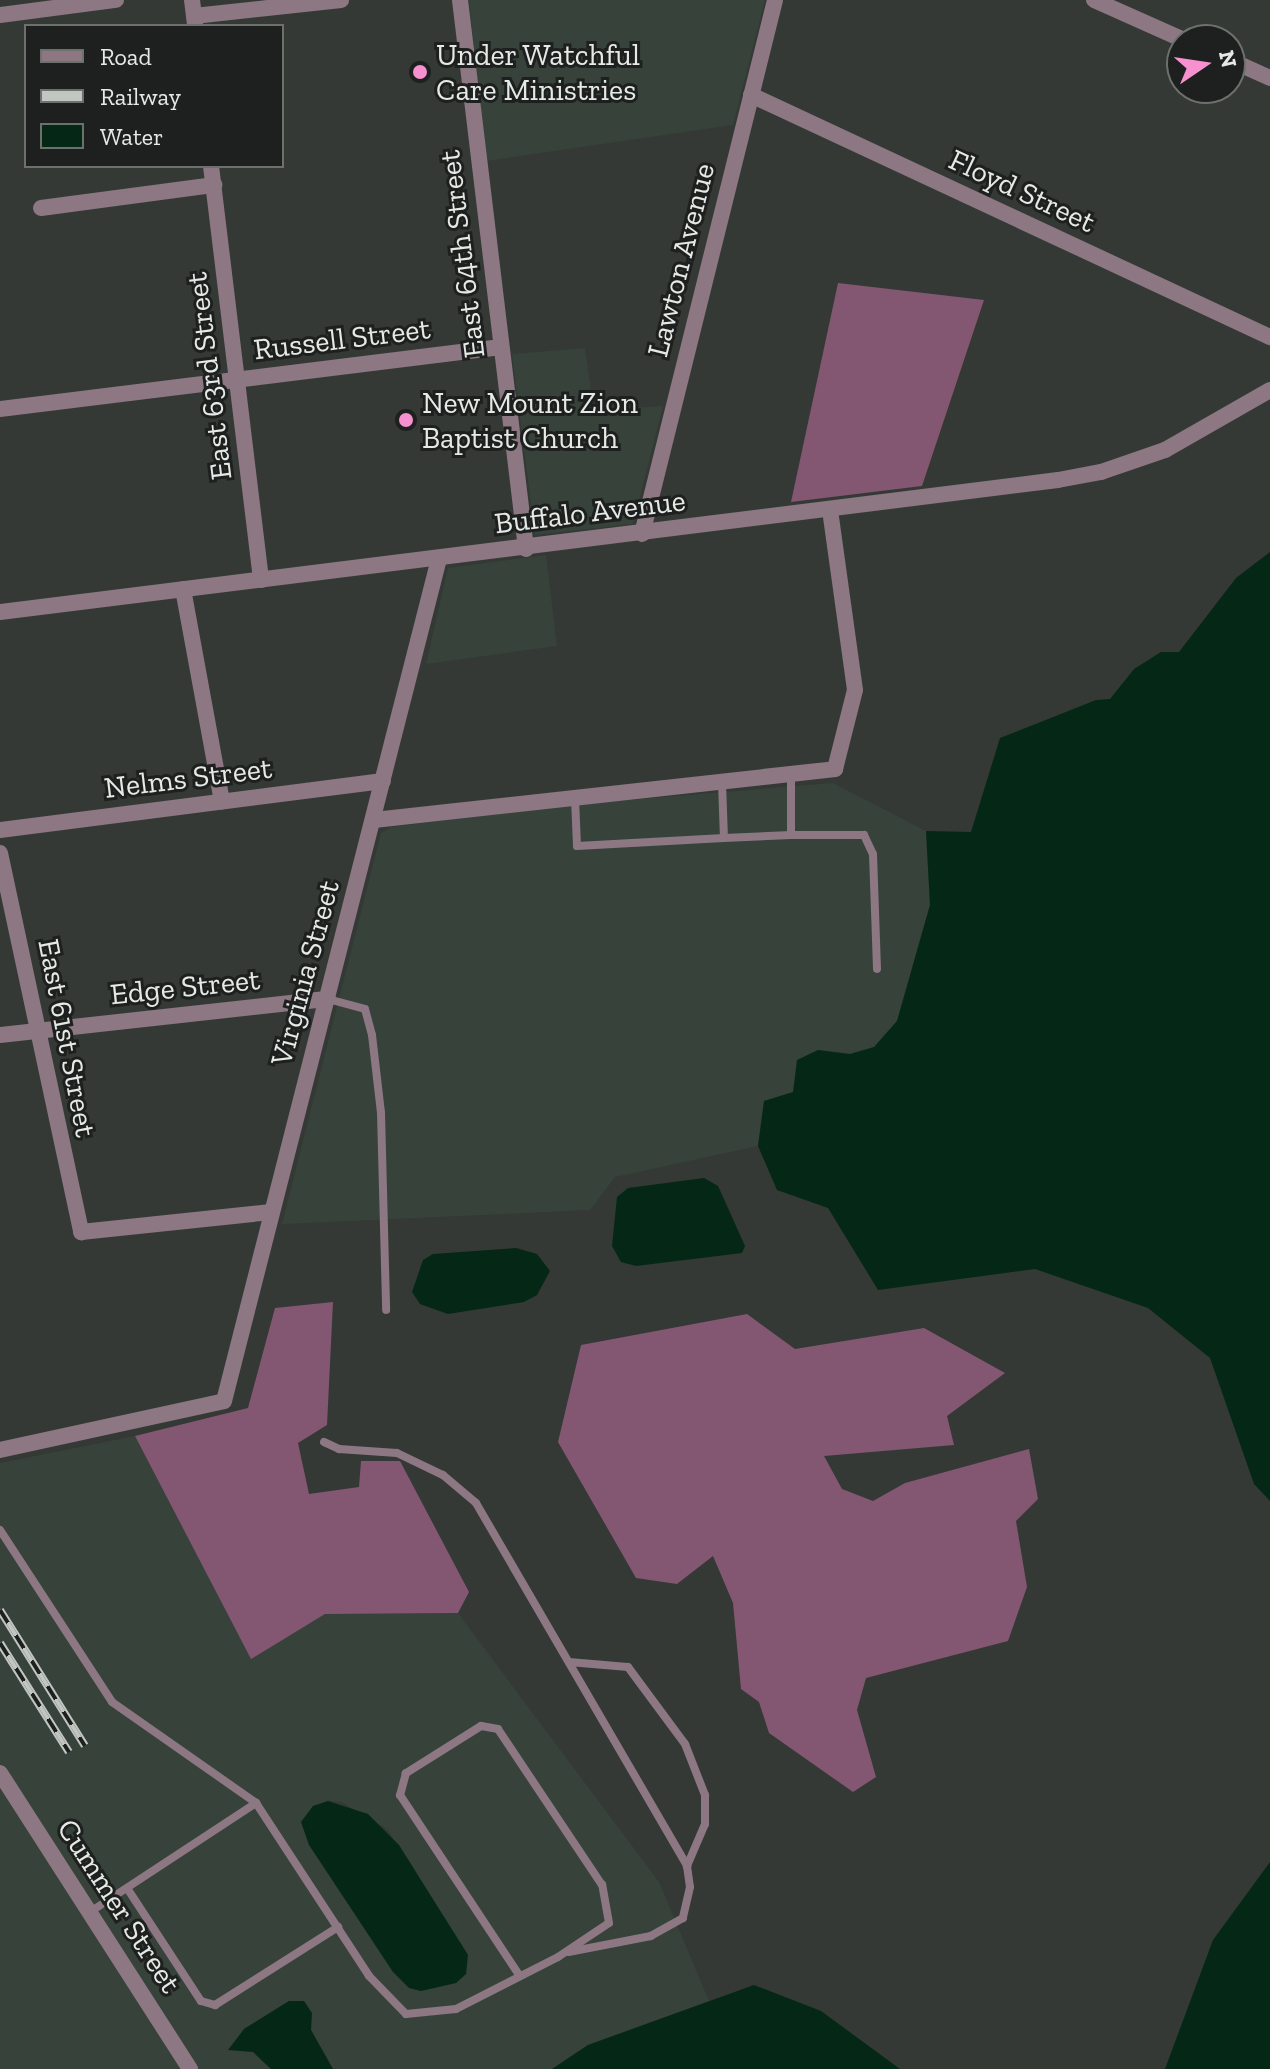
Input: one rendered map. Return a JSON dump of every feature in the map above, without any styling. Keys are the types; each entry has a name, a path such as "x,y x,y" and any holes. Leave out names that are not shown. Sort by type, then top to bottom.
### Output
{"street":[{"path":"0,15 116,0"},
{"path":"194,14 341,0"},
{"name":"East 64th Street","path":"460,0 526,549"},
{"name":"Lawton Avenue","path":"642,534 775,0"},
{"path":"1094,0 1166,32"},
{"path":"1246,67 1270,78"},
{"name":"Floyd Street","path":"751,95 1270,337"},
{"name":"East 63rd Street","path":"211,168 261,580"},
{"path":"41,208 214,185"},
{"name":"Russell Street","path":"0,409 501,347"},
{"name":"Buffalo Avenue","path":"0,612 526,549 1101,472 1181,442 1270,390"},
{"path":"374,820 835,769 855,690 830,510"},
{"name":"Virginia Street","path":"0,1450 224,1401 439,559"},
{"path":"183,589 222,801"},
{"name":"Nelms Street","path":"0,830 383,781"},
{"name":"East 61st Street","path":"0,853 40,1031 40,1060 81,1232 271,1212"},
{"name":"Edge Street","path":"0,1035 328,999"},
{"name":"Cummer Street","path":"0,1773 190,2069"}],"lane":[{"path":"791,776 791,835"},
{"path":"724,838 728,782"},
{"path":"575,798 577,846 791,835 864,835 873,854 877,969"},
{"path":"328,999 365,1009 372,1035 381,1113 386,1310"},
{"path":"324,1442 339,1449 397,1453 443,1475 476,1503 687,1866 690,1887 683,1918 651,1936 564,1953"},
{"path":"0,1530 112,1702 256,1803 369,1976 406,2014 456,2009 520,1976 564,1953 609,1923 602,1885 498,1729 481,1726 406,1773 400,1795 520,1976"},
{"path":"569,1662 628,1667 685,1744 705,1795 705,1824 687,1866"},
{"path":"90,1912 256,1803"},
{"path":"127,1888 201,2001 215,2005 338,1927"}],"shaded area":[{"path":"469,0 765,0 733,125 486,161"},
{"path":"838,283 984,300 922,486 791,502"},
{"path":"585,348 594,410 663,406 633,524 535,535 512,354"},
{"path":"546,555 557,646 426,664 448,568"},
{"path":"833,783 926,831 930,905 897,1021 875,1047 850,1054 818,1050 793,1092 764,1101 758,1146 615,1177 590,1210 282,1224 381,833 391,827 542,807"},
{"path":"333,1302 327,1425 298,1443 309,1494 359,1487 361,1461 400,1461 469,1592 458,1613 325,1614 251,1659 135,1436 248,1408 275,1308"},
{"path":"747,1314 795,1349 924,1328 1005,1373 947,1416 954,1445 824,1456 842,1489 873,1501 905,1483 1029,1449 1038,1499 1016,1521 1027,1587 1008,1641 866,1678 857,1710 876,1777 853,1792 769,1733 759,1702 741,1689 733,1603 713,1556 677,1584 636,1578 558,1442 581,1345"},
{"path":"135,1436 251,1658 325,1614 458,1613 659,1882 709,2001 588,2045 552,2069 333,2069 311,2030 304,2001 289,2001 244,2029 253,2052 271,2069 0,2069 0,1463","holes":["329,1801 341,1802 387,1829 468,1955 313,1806"]}],"water":[{"path":"1270,552 1270,1501 1254,1484 1210,1358 1148,1308 1035,1269 878,1290 828,1208 777,1190 758,1146 764,1101 793,1092 797,1060 818,1050 850,1054 874,1047 897,1021 930,905 926,831 971,832 1000,738 1096,700 1110,699 1134,669 1161,652 1179,652 1236,578"},
{"path":"704,1178 718,1186 745,1246 742,1253 636,1266 621,1262 612,1246 617,1197 628,1188"},
{"path":"516,1248 537,1254 550,1271 537,1295 524,1302 448,1314 420,1304 412,1292 423,1260 433,1254"},
{"path":"328,1801 368,1814 399,1845 468,1955 466,1974 456,1983 421,1991 409,1988 393,1972 309,1845 301,1822 313,1806"},
{"path":"1270,1862 1270,2069 1165,2069 1213,1940"},
{"path":"754,1985 821,2011 900,2069 552,2069 588,2045"},
{"path":"289,2001 304,2001 312,2013 311,2030 333,2069 271,2069 253,2052 228,2050 244,2029"}],"railway":[{"path":"0,1610 85,1746"},
{"path":"0,1643 69,1752"}],"place":[{"name":"Under Watchful Care Ministries","path":"420,72"},
{"name":"New Mount Zion Baptist Church","path":"406,420"}]}
